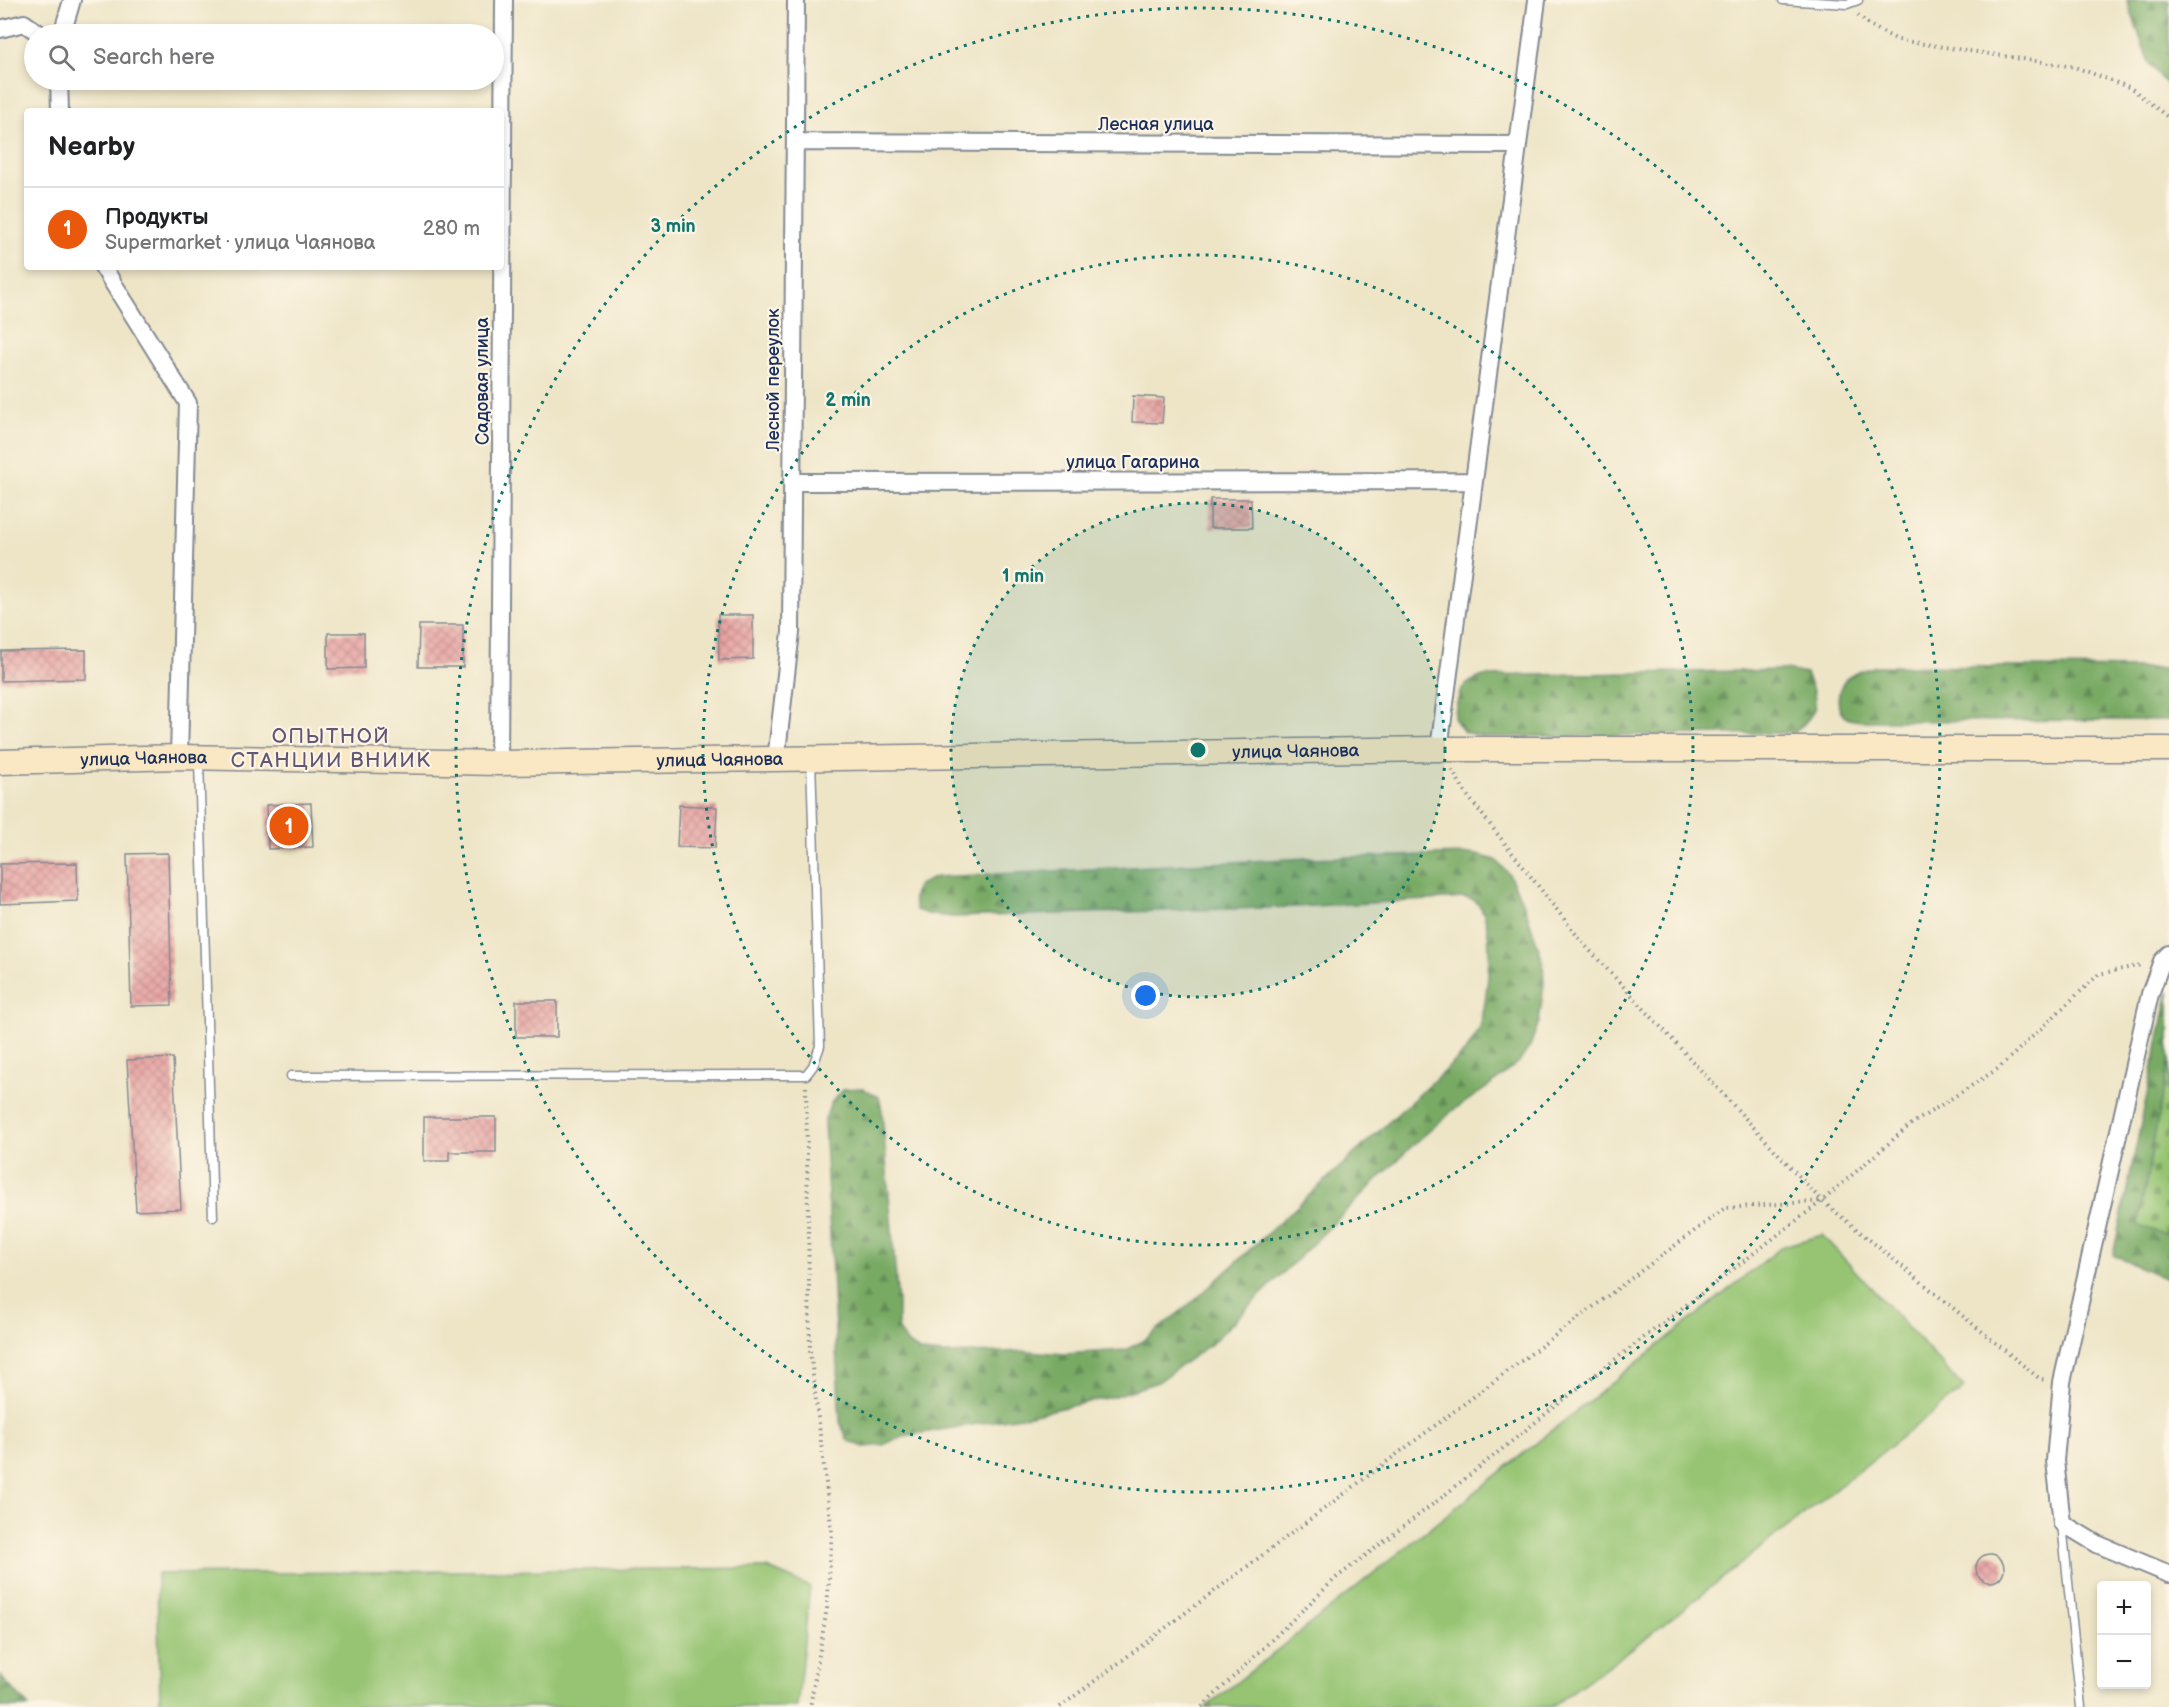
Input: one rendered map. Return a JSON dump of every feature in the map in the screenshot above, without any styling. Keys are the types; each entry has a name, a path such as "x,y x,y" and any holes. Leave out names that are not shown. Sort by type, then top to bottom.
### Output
{"street":[{"path":"65,24 72,0"},
{"name":"Садовая улица","path":"504,0 504,24"},
{"name":"Лесной переулок","path":"776,760 791,632 796,0"},
{"path":"1439,749 1537,0"},
{"path":"0,29 25,24"},
{"path":"59,90 60,108"},
{"name":"Садовая улица","path":"503,108 504,90"},
{"name":"Лесная улица","path":"795,142 1518,145"},
{"path":"105,270 188,403 189,757"},
{"name":"Садовая улица","path":"500,763 503,270"},
{"name":"улица Гагарина","path":"792,482 1473,481"},
{"name":"улица Чаянова","path":"0,762 189,757 500,763 1439,749 2169,749"},
{"path":"2166,957 2150,994 2062,1382 2055,1461 2062,1523 2097,1544 2169,1574"}],"lane":[{"path":"1783,0 1847,4 1858,0"},
{"path":"189,757 213,1216"},
{"path":"291,1076 806,1075 813,1066 820,1046 811,759"},
{"path":"2062,1523 2082,1707"}],"path":[{"path":"1847,4 1869,25 1898,40 2075,67 2131,88 2169,118"},
{"path":"1439,749 1467,795 1582,942 1822,1201 2040,1379 2062,1382"},
{"path":"1202,1707 1336,1578 1822,1201 1910,1125 1999,1068 2099,974 2166,957"},
{"path":"806,1075 810,1351 832,1533 827,1608 810,1707"},
{"path":"1060,1707 1725,1208 1822,1201"}],"green space":[{"path":"2127,0 2169,0 2169,87 2149,63"},
{"path":"1877,666 2169,668 2169,720 1861,721 1847,718 1840,710 1838,700 1843,683 1853,674"},
{"path":"1787,670 1806,674 1815,700 1812,713 1794,733 1485,737 1464,732 1454,718 1457,702 1464,686 1484,676"},
{"path":"1473,854 1496,860 1509,874 1524,905 1543,961 1544,984 1539,1022 1530,1046 1520,1061 1491,1085 1451,1112 1411,1147 1211,1344 1158,1382 1115,1396 1026,1416 903,1436 883,1445 864,1447 848,1441 840,1422 824,1122 831,1103 844,1089 862,1088 879,1097 898,1303 898,1328 907,1343 921,1352 945,1354 1028,1351 1065,1354 1125,1350 1143,1341 1195,1300 1466,1051 1480,1027 1488,981 1489,942 1486,924 1482,910 1472,899 1295,907 952,917 916,910 913,898 918,885 936,877 1307,858"},
{"path":"2169,991 2169,1280 2113,1255"},
{"path":"2169,1058 2169,1235 2138,1226"},
{"path":"1822,1235 1964,1388 1645,1639 1551,1707 1206,1707 1783,1246"},
{"path":"767,1568 810,1587 797,1707 160,1707 157,1574"},
{"path":"0,1676 29,1706 29,1707 0,1707"}],"building":[{"path":"1133,396 1164,398 1162,423 1132,422"},
{"path":"1210,499 1251,499 1252,528 1210,528"},
{"path":"718,615 753,615 753,659 719,660"},
{"path":"419,625 463,625 463,667 418,667"},
{"path":"328,633 364,633 364,668 328,669"},
{"path":"86,650 86,679 1,681 1,651"},
{"path":"311,803 313,847 268,849 266,805"},
{"path":"679,805 717,807 715,848 677,847"},
{"path":"168,853 172,1005 131,1006 127,854"},
{"path":"77,863 78,901 0,904 0,864"},
{"path":"516,1001 557,1001 557,1037 516,1037"},
{"path":"173,1058 181,1209 136,1211 127,1060"},
{"path":"424,1117 496,1117 496,1152 449,1152 449,1161 424,1161"},
{"path":"1990,1554 2000,1558 2004,1568 2000,1578 1990,1582 1980,1578 1976,1568 1980,1558"}],"place":[{"name":"Продукты","path":"289,826"}],"district":[{"name":"ОПЫТНОЙ СТАНЦИИ ВНИИК","path":"331,748"}]}
